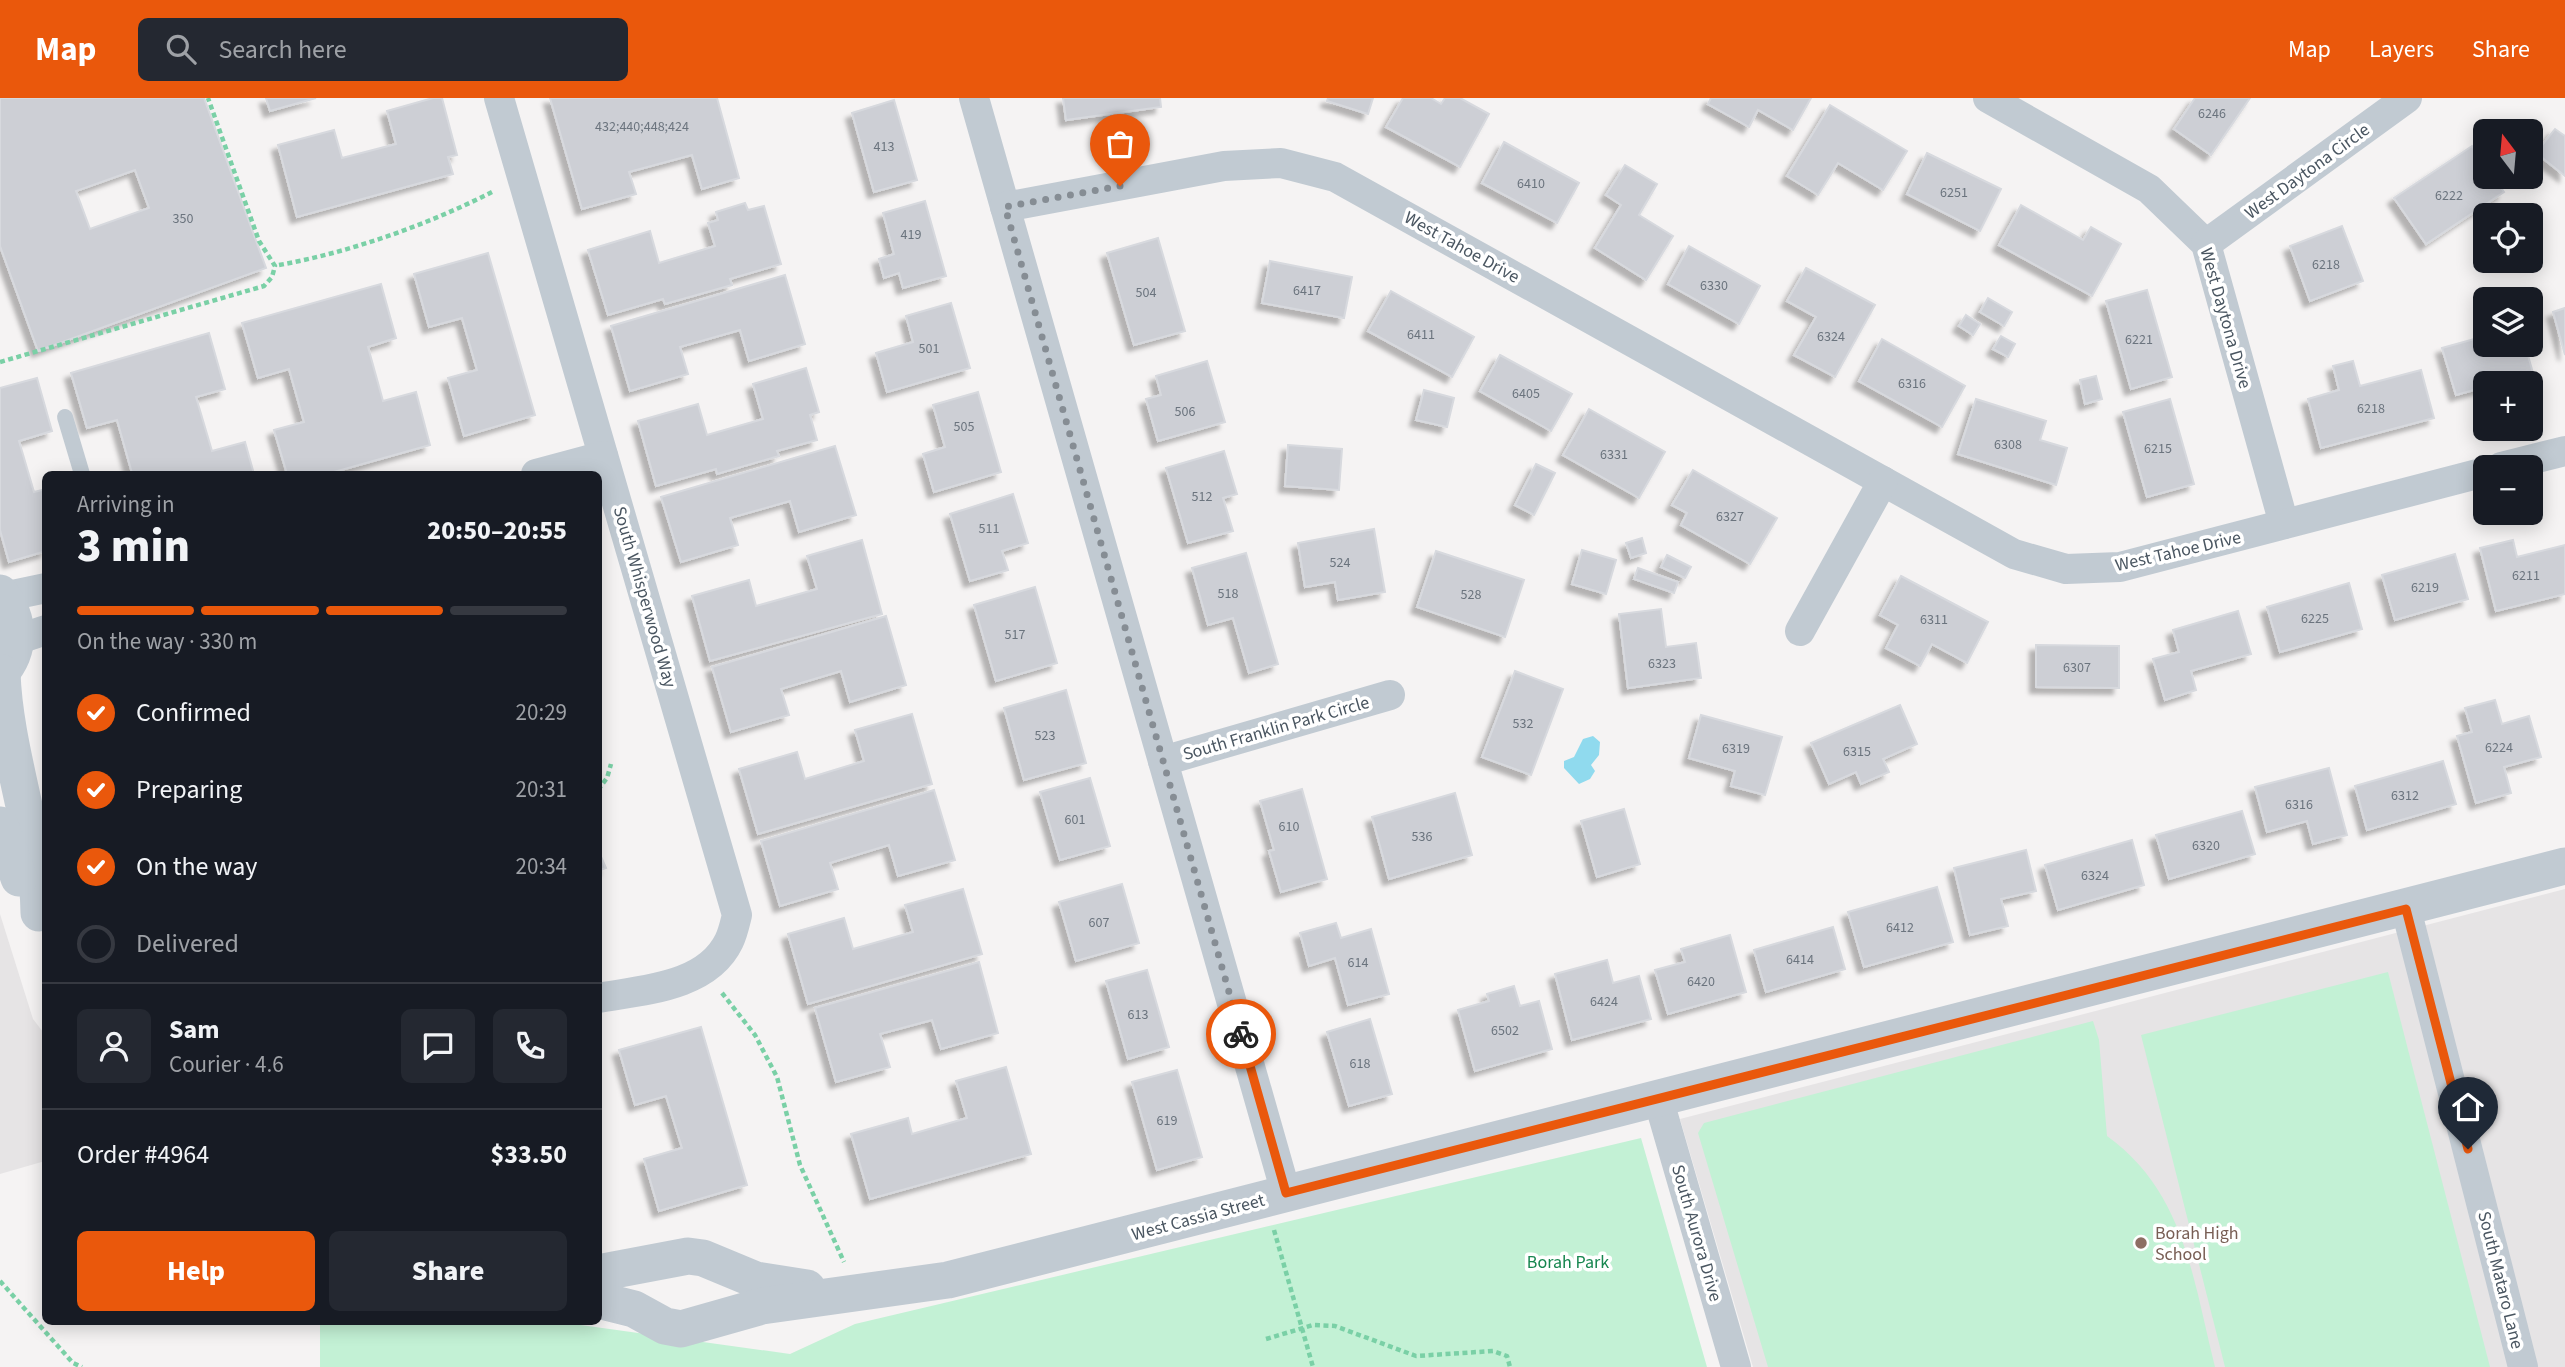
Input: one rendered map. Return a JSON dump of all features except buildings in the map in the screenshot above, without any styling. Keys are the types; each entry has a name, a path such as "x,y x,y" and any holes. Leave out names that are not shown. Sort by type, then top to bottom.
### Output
{"street":[{"name":"South Whisperwood Way","path":"499,98 737,915 729,942 713,978"},
{"path":"974,98 1286,1193"},
{"name":"West Daytona Drive","path":"1989,98 2150,188 2206,244 2284,524"},
{"name":"West Daytona Circle","path":"2206,244 2407,98"},
{"name":"West Tahoe Drive","path":"1005,207 1224,166 1281,163 1335,177 2014,554 2066,569 2120,567 2473,475"},
{"path":"2543,456 2565,450"},
{"path":"547,471 603,456"},
{"path":"1800,631 1883,481"},
{"path":"42,589 1,595 16,622 31,635 1,673 3,708 33,852 42,923"},
{"name":"South Franklin Park Circle","path":"1163,761 1390,695"},
{"path":"0,825 23,891 42,923"},
{"name":"West Cassia Street","path":"602,1301 634,1309 666,1326 681,1329 845,1279 948,1280 2406,909 2565,866"},
{"name":"South Mataro Lane","path":"2406,909 2524,1367"},
{"path":"602,997 713,978"},
{"name":"South Aurora Drive","path":"1658,1098 1736,1367"},
{"path":"602,1272 675,1257 695,1257 757,1280 845,1279"}],"lane":[{"path":"65,417 81,471"}],"path":[{"path":"0,362 264,286 272,277 275,266 259,241 208,98"},
{"path":"279,265 305,260 398,230 492,192"},
{"path":"602,785 611,764"},
{"path":"713,978 755,1035 777,1077 800,1165 845,1279"},
{"path":"1274,1229 1313,1367"},
{"path":"0,1281 74,1363 82,1367"},
{"path":"1266,1339 1313,1325 1335,1326 1416,1356 1493,1351 1507,1356 1510,1367"}],"shaded area":[{"name":"Borah High School","path":"2565,889 2565,1367 1753,1367 1680,1119"},
{"path":"0,914 33,1019 42,1031 42,1162 0,1174"}],"green space":[{"path":"2388,972 2490,1367 2225,1367 2141,1035"},
{"path":"2093,1021 2099,1040 2107,1136 2133,1158 2154,1183 2170,1211 2192,1270 2215,1367 1768,1367 1698,1133 1704,1123"},
{"name":"Borah Park","path":"1641,1138 1707,1367 320,1367 320,1325 581,1325 790,1354 855,1324"}],"water":[{"path":"1593,736 1600,742 1599,755 1591,765 1595,771 1590,779 1579,784 1564,768 1564,761 1574,757 1583,739"}],"way so far":[{"path":"1120,186 1005,207 1241,1034"}],"place":[{"name":"Borah High School","path":"2141,1243"}],"route":[{"path":"1241,1034 1286,1193 2406,909 2468,1149"}]}
